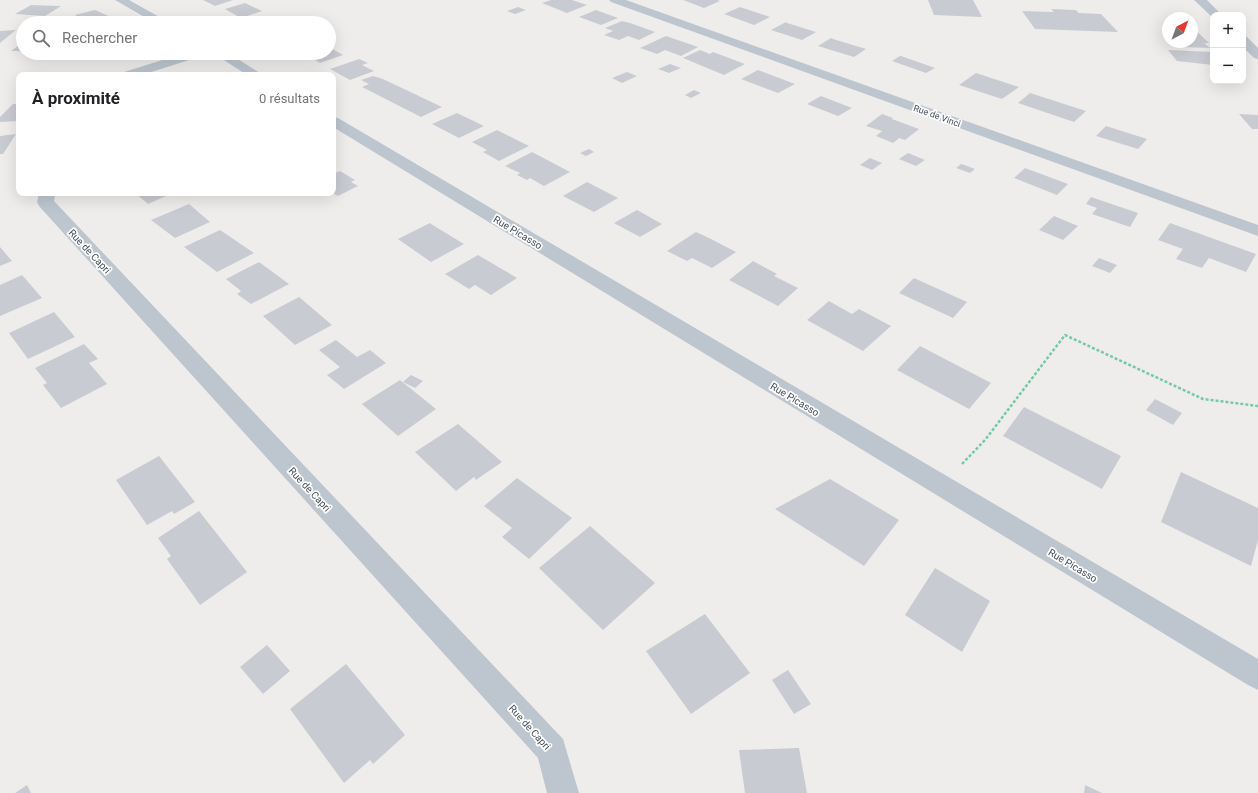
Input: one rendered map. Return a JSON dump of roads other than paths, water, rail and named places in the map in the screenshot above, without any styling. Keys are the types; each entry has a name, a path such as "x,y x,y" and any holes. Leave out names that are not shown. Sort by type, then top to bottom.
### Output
{"street":[{"path":"121,0 151,16"},
{"name":"Rue de Vinci","path":"615,0 1258,231"},
{"path":"1200,0 1213,12"},
{"path":"1246,43 1258,55"},
{"path":"138,72 176,60"},
{"path":"231,60 251,72"},
{"name":"Rue Picasso","path":"336,123 1258,675"},
{"name":"Rue de Capri","path":"46,196 45,202 552,750 563,793"}]}
